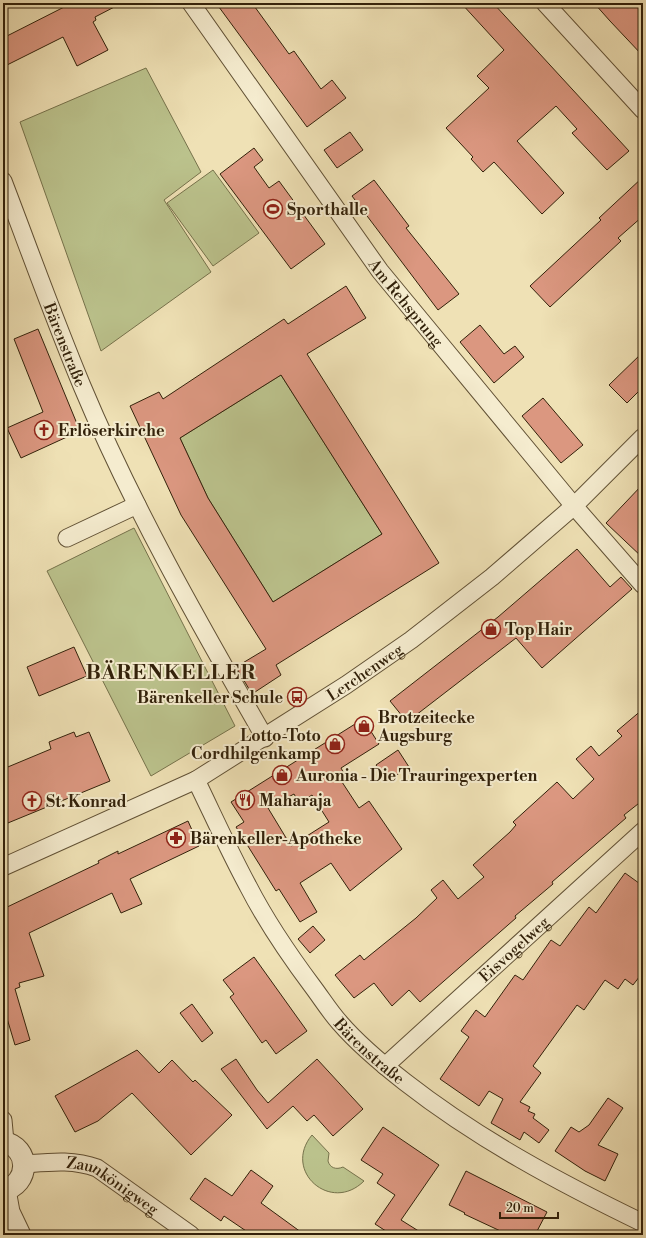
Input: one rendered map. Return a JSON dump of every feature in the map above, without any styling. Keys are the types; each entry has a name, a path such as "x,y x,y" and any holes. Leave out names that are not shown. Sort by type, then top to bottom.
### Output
{"street":[{"name":"Am Rehsprung","path":"191,3 380,271 574,506 643,585"},
{"path":"545,3 643,110"},
{"name":"Bärenstraße","path":"3,181 82,386 137,505 201,627 265,738"},
{"name":"Lerchenweg","path":"3,867 196,780 331,696 411,640 492,577 574,506 643,437"},
{"path":"67,538 137,505"},
{"name":"Bärenstraße","path":"196,780 248,886 304,975 338,1022 385,1066 474,1132 585,1195 643,1223"},
{"name":"Eisvogelweg","path":"385,1066 643,831"},
{"path":"3,1120 4,1142 14,1146 20,1151 24,1164 22,1178 17,1184 4,1190 9,1212 20,1235"},
{"name":"Zaunkönigweg","path":"24,1164 69,1161 83,1163 97,1168 191,1235"}],"green space":[{"path":"146,68 201,172 164,200 211,272 101,351 20,122"},
{"path":"213,170 259,233 213,266 167,203"},
{"path":"281,375 382,534 273,602 208,498 180,438"},
{"path":"134,528 235,726 151,776 47,571"},
{"path":"312,1135 329,1153 328,1161 332,1167 343,1167 364,1181 351,1190 338,1193 325,1190 314,1184 307,1174 303,1162 304,1149"}],"building":[{"path":"72,3 122,3 95,17 96,20 93,22 108,50 77,66 63,37 3,67 3,38"},
{"path":"216,3 252,3 289,54 294,51 321,89 332,80 346,98 307,127"},
{"path":"461,3 493,3 629,151 607,170 572,133 577,129 556,106 517,141 564,193 542,214 494,162 483,172 471,159 473,157 446,128 489,88 477,76 504,50"},
{"path":"594,3 643,3 643,56 610,21"},
{"path":"350,132 363,150 337,168 324,150"},
{"name":"Sporthalle","path":"254,148 263,160 254,167 269,188 279,181 325,244 291,269 220,174"},
{"path":"643,177 643,216 618,238 621,241 550,307 530,286 601,220 599,218"},
{"path":"374,180 409,226 406,228 459,294 438,310 352,196"},
{"path":"346,286 366,318 307,354 439,563 276,665 281,675 252,694 236,667 266,649 181,515 130,406 159,392 163,399 284,319 288,324","holes":["281,375 382,534 273,602 208,498 180,438"]},
{"path":"480,325 504,354 515,346 524,357 494,383 460,342"},
{"path":"38,329 80,431 21,458 7,428 43,412 14,339"},
{"path":"643,352 643,387 627,403 609,385"},
{"path":"543,398 583,445 561,463 522,416"},
{"path":"643,484 643,558 606,523"},
{"path":"577,549 610,587 621,577 632,589 542,668 516,638 407,722 390,701 498,617"},
{"path":"74,647 87,676 39,696 27,667"},
{"path":"643,709 643,800 624,815 626,818 552,882 553,884 515,916 516,918 420,1002 409,990 392,1006 374,983 354,998 335,975 360,955 364,960 416,918 437,898 431,890 443,880 458,899 484,877 473,865 510,832 516,825 513,822 557,782 573,799 594,779 576,759 591,746 599,756 622,736 617,731"},
{"path":"363,719 379,744 341,768 347,779 342,782 359,808 369,801 402,849 350,891 331,863 300,883 317,912 300,922 279,889 276,891 236,827 244,822 231,802","holes":["294,794 299,803 312,795 329,822 291,846 268,808"]},
{"name":"St. Konrad","path":"74,732 76,737 89,732 110,781 3,825 3,769 51,749 49,742"},
{"path":"398,750 409,767 387,781 376,765"},
{"path":"188,821 199,846 130,879 142,904 121,913 112,893 29,933 44,976 19,983 20,987 15,989 30,1040 15,1045 3,1005 3,909 99,863 98,861 118,851 118,854"},
{"path":"625,873 643,886 643,972 633,985 625,979 618,989 605,980 584,1010 577,1005 533,1066 541,1073 520,1102 530,1107 528,1111 535,1114 533,1118 549,1130 539,1143 524,1132 520,1140 491,1123 503,1099 489,1091 479,1106 440,1079 469,1037 461,1031 476,1010 485,1017 515,975 523,980 551,940 560,946 589,907 596,913"},
{"path":"313,926 325,940 310,953 298,939"},
{"path":"254,957 307,1031 276,1054 266,1040 262,1043 230,997 234,994 223,980"},
{"path":"192,1004 213,1033 202,1042 180,1013"},
{"path":"137,1050 159,1073 172,1060 193,1082 195,1080 232,1115 191,1155 132,1093 98,1121 75,1132 55,1096"},
{"path":"236,1059 257,1090 268,1103 317,1059 363,1109 333,1136 314,1115 307,1121 293,1106 267,1129 221,1069"},
{"path":"608,1098 623,1108 598,1145 618,1154 605,1181 585,1171 555,1151 571,1127 579,1132 589,1125"},
{"path":"383,1127 439,1165 401,1220 425,1235 392,1235 375,1224 395,1195 377,1183 383,1174 361,1160"},
{"path":"251,1170 273,1186 261,1203 305,1235 252,1235 224,1216 221,1221 190,1199 205,1178 232,1196"},
{"path":"466,1171 547,1212 535,1235 509,1235 464,1214 465,1213 449,1205"}],"place":[{"name":"Sporthalle","path":"273,209"},
{"name":"Erlöserkirche","path":"44,430"},
{"name":"Top Hair","path":"491,629"},
{"name":"Bärenkeller Schule","path":"297,697"},
{"name":"Brotzeitecke Augsburg","path":"364,726"},
{"name":"Lotto-Toto Cordhilgenkamp","path":"335,744"},
{"name":"Auronia - Die Trauringexperten","path":"282,775"},
{"name":"Maharaja","path":"245,800"},
{"name":"St. Konrad","path":"32,801"},
{"name":"Bärenkeller-Apotheke","path":"176,838"}],"district":[{"name":"BÄRENKELLER","path":"171,672"}]}
